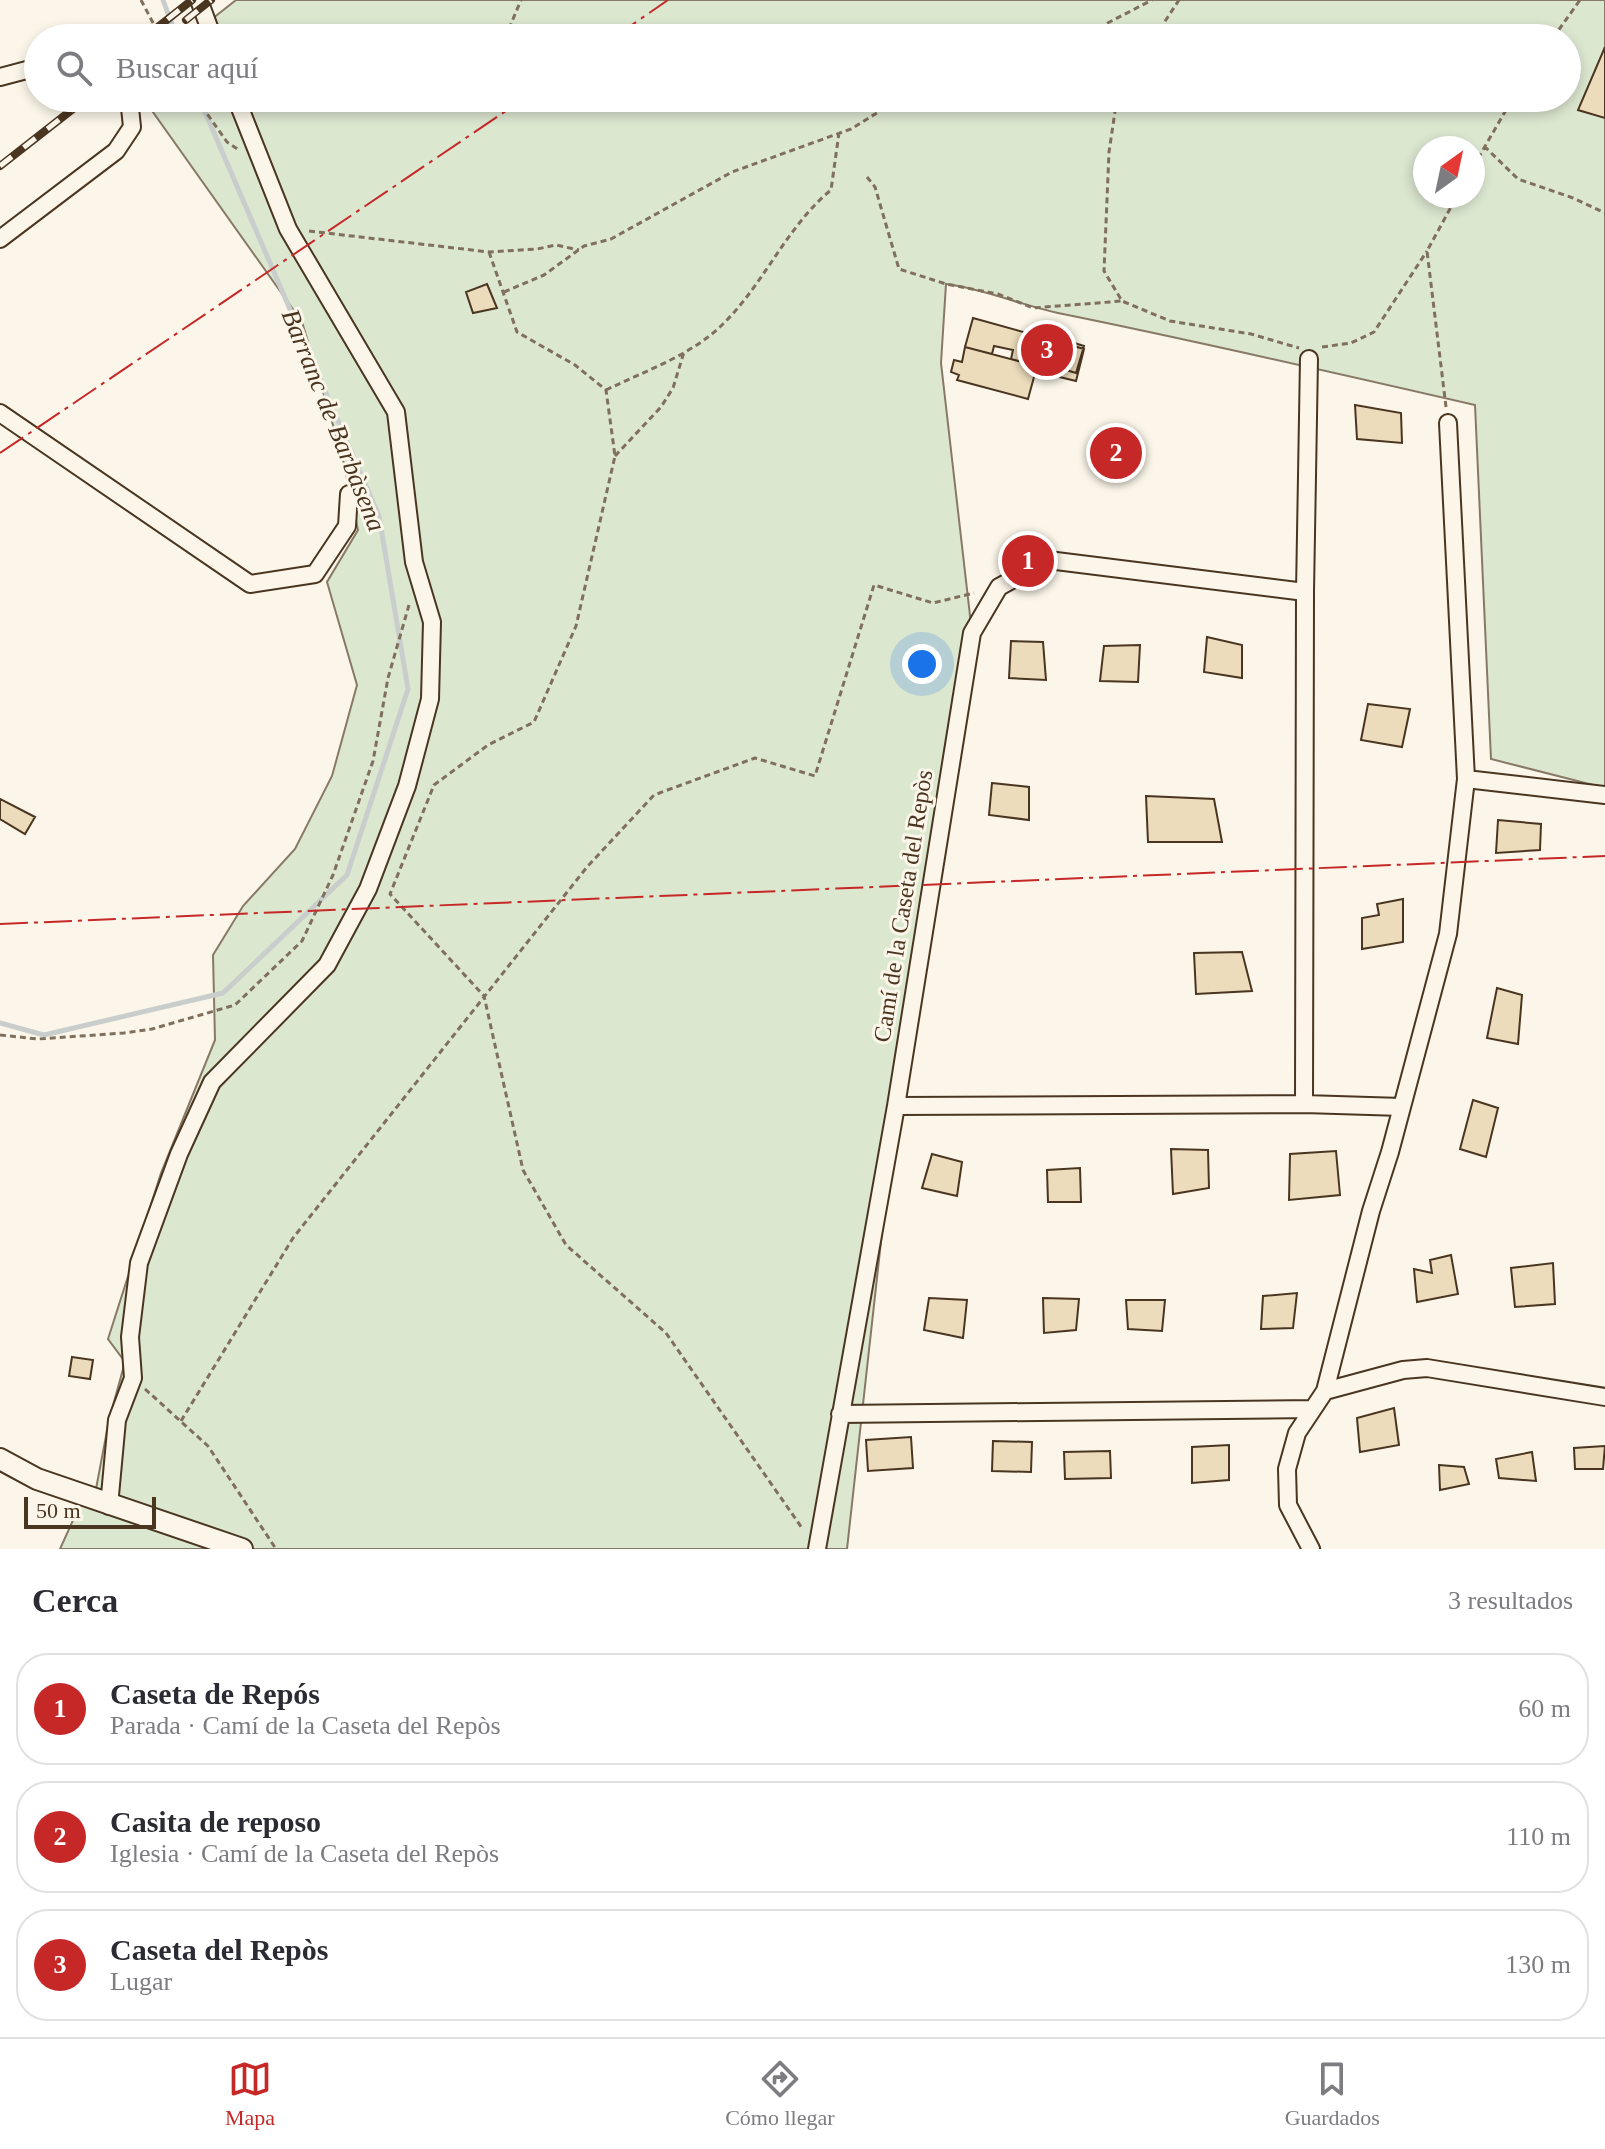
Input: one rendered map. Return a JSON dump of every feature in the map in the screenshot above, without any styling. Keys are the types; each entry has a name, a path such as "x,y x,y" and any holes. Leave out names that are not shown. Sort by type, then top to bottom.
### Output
{"street":[{"path":"199,0 208,24"},
{"path":"0,77 24,71"},
{"path":"0,239 116,151 132,127 130,112"},
{"path":"109,1506 117,1420 133,1378 130,1337 139,1263 179,1154 212,1082 327,965 368,889 407,786 430,699 432,622 414,562 396,412 288,229 242,112"},
{"path":"1304,1104 1306,354"},
{"path":"0,413 250,584 315,574 347,526 349,494"},
{"path":"1311,1549 1288,1505 1287,1469 1297,1433 1325,1391 1448,934 1466,779 1448,423"},
{"path":"999,587 1048,560 1305,592"},
{"name":"Camí de la Caseta del Repòs","path":"812,1543 840,1414 896,1106 972,633 999,587"},
{"path":"1466,779 1605,795"},
{"path":"896,1106 1304,1104 1402,1107"},
{"path":"1325,1391 1403,1370 1427,1368 1605,1397"},
{"path":"840,1414 1313,1409"},
{"path":"0,1459 37,1479 109,1506 242,1549"}],"path":[{"path":"141,0 154,24"},
{"path":"511,24 521,0"},
{"path":"1106,24 1152,0"},
{"path":"1163,24 1179,0"},
{"path":"1563,24 1580,0"},
{"path":"206,112 227,142 240,151"},
{"path":"503,292 544,275 584,246 611,239 732,172 851,129 878,112"},
{"path":"1115,112 1109,152 1104,271 1122,301"},
{"path":"1485,144 1505,112"},
{"path":"606,390 697,345 724,324 763,277 815,203 831,190 839,133"},
{"path":"1485,147 1518,179 1605,213"},
{"path":"867,177 875,187 899,269 946,284 998,294 1033,308 1122,301 1170,321 1251,334 1306,354 1351,343 1374,332 1427,251 1450,208"},
{"path":"288,229 489,252 556,245 579,250"},
{"path":"1427,251 1448,423"},
{"path":"489,252 517,332 575,365 606,390 615,456 576,626 534,722 488,745 434,785 390,894 484,996 523,1170 566,1245 666,1333 812,1543"},
{"path":"615,456 667,398 684,352"},
{"path":"181,1421 293,1238 587,867 654,795 755,758 815,776 874,585 933,603 999,587"},
{"path":"0,1035 38,1039 138,1031 235,1005 302,941 333,875 373,761 388,678 410,604"},
{"path":"133,1378 208,1446 276,1549"}],"green space":[{"path":"236,0 1605,0 1605,788 1491,759 1475,405 1058,313 946,284 941,363 972,633 896,1106 847,1549 60,1549 79,1507 96,1489 109,1420 125,1362 108,1339 161,1173 215,1040 213,955 243,906 295,849 332,776 357,685 327,582 358,530 342,455 302,322 153,112 1581,112 1581,24 206,24"}],"building":[{"path":"1605,47 1605,118 1581,111 1581,103"},
{"path":"487,284 497,308 473,313 466,292"},
{"path":"973,318 1084,349 1076,381 1035,371 1037,366 1011,359 1013,350 994,346 992,354 965,347"},
{"path":"1034,331 1084,346 1076,373 1026,358"},
{"path":"965,347 1037,366 1028,399 957,380 959,375 951,372 954,360 962,362"},
{"path":"1355,405 1401,413 1402,443 1357,439"},
{"path":"1207,637 1242,645 1242,678 1204,672"},
{"path":"1011,641 1043,642 1046,680 1009,678"},
{"path":"1140,645 1138,682 1100,681 1104,646"},
{"path":"1368,704 1410,709 1402,747 1361,740"},
{"path":"992,783 1029,787 1029,820 989,815"},
{"path":"1146,796 1214,799 1222,842 1148,842"},
{"path":"0,799 35,817 25,834 0,819"},
{"path":"1498,820 1541,824 1540,850 1496,853"},
{"path":"1403,899 1403,942 1362,949 1362,918 1379,915 1377,904"},
{"path":"1242,952 1252,991 1196,994 1194,953"},
{"path":"1497,988 1522,995 1518,1044 1487,1038"},
{"path":"1473,1100 1498,1108 1486,1157 1460,1149"},
{"path":"1171,1149 1208,1150 1209,1188 1173,1194"},
{"path":"1336,1151 1340,1195 1289,1200 1290,1154"},
{"path":"932,1154 962,1162 957,1196 922,1188"},
{"path":"1080,1168 1081,1202 1048,1202 1047,1170"},
{"path":"1451,1255 1458,1294 1417,1302 1414,1269 1432,1273 1430,1260"},
{"path":"1553,1263 1555,1304 1515,1307 1511,1268"},
{"path":"1297,1293 1293,1328 1261,1329 1263,1296"},
{"path":"929,1298 967,1300 963,1338 924,1330"},
{"path":"1043,1298 1079,1299 1076,1330 1044,1333"},
{"path":"1126,1300 1165,1300 1162,1331 1128,1329"},
{"path":"72,1357 93,1360 90,1379 69,1376"},
{"path":"1394,1408 1399,1445 1360,1452 1357,1418"},
{"path":"911,1437 913,1468 868,1471 866,1440"},
{"path":"993,1441 1032,1442 1031,1472 992,1471"},
{"path":"1229,1445 1229,1480 1192,1483 1192,1447"},
{"path":"1605,1446 1603,1469 1575,1469 1574,1448"},
{"path":"1110,1451 1111,1478 1065,1479 1064,1452"},
{"path":"1532,1452 1536,1481 1499,1478 1496,1459"},
{"path":"1439,1465 1464,1467 1469,1484 1440,1490"}],"waterway":[{"name":"Barranc de Barbàsena","path":"163,0 172,24"},
{"name":"Barranc de Barbàsena","path":"0,1023 44,1035 223,993 347,875 408,689 379,516 205,112"}],"railway":[{"path":"162,24 192,0"},
{"path":"186,20 211,0"},
{"path":"0,166 69,112"}],"power":[{"path":"633,24 668,0"},
{"path":"0,453 504,112"},
{"path":"0,924 1605,856"}],"place":[{"name":"Caseta del Repòs","path":"1047,350"},
{"name":"Casita de reposo","path":"1116,453"},
{"name":"Caseta de Repós","path":"1028,561"}]}
